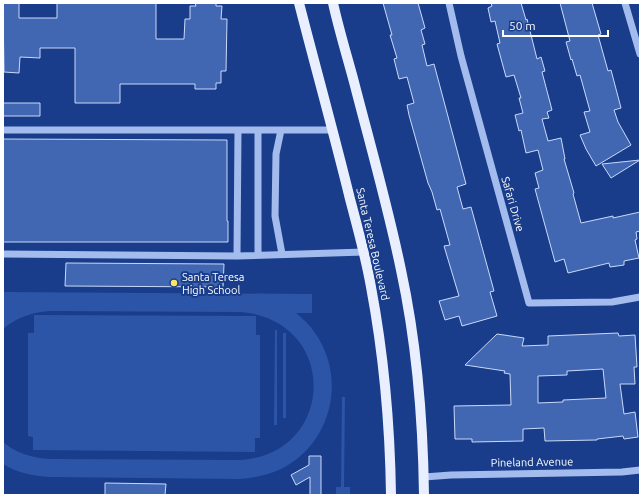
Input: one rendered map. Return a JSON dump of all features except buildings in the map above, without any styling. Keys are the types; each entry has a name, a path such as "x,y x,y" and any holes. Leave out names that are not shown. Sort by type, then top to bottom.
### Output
{"main road":[{"name":"Santa Teresa Boulevard","path":"299,3 364,252 376,314 385,380 391,495"},
{"name":"Santa Teresa Boulevard","path":"333,3 402,271 416,361 422,431 424,495"}],"street":[{"name":"Safari Drive","path":"449,3 461,56 529,303 612,302 640,297"},
{"path":"625,3 640,54"},
{"path":"3,130 333,130"},
{"path":"237,256 238,130"},
{"path":"258,130 258,255"},
{"path":"281,130 276,154 275,210 282,254"},
{"path":"3,254 237,256 364,252"},
{"name":"Pineland Avenue","path":"424,477 451,475 622,472 640,470"}],"shaded area":[{"path":"3,292 312,294 312,313 296,313 315,333 325,351 330,370 332,389 329,408 323,427 312,444 298,458 281,469 266,475 250,478 50,477 31,475 14,470 3,464 3,442 13,449 25,454 50,459 240,460 272,452 295,435 309,413 314,387 309,361 296,338 273,320 241,312 51,311 26,316 14,321 3,329"},
{"path":"34,315 256,316 256,335 260,335 260,438 255,438 255,452 33,450 33,437 28,436 28,333 34,333"},
{"path":"275,330 277,330 277,425 274,425"},
{"path":"283,333 286,333 286,418 283,418"},
{"path":"342,397 345,397 344,487 350,487 350,495 336,495 336,487 341,487"}],"place":[{"name":"Santa Teresa High School","path":"174,283"}]}
